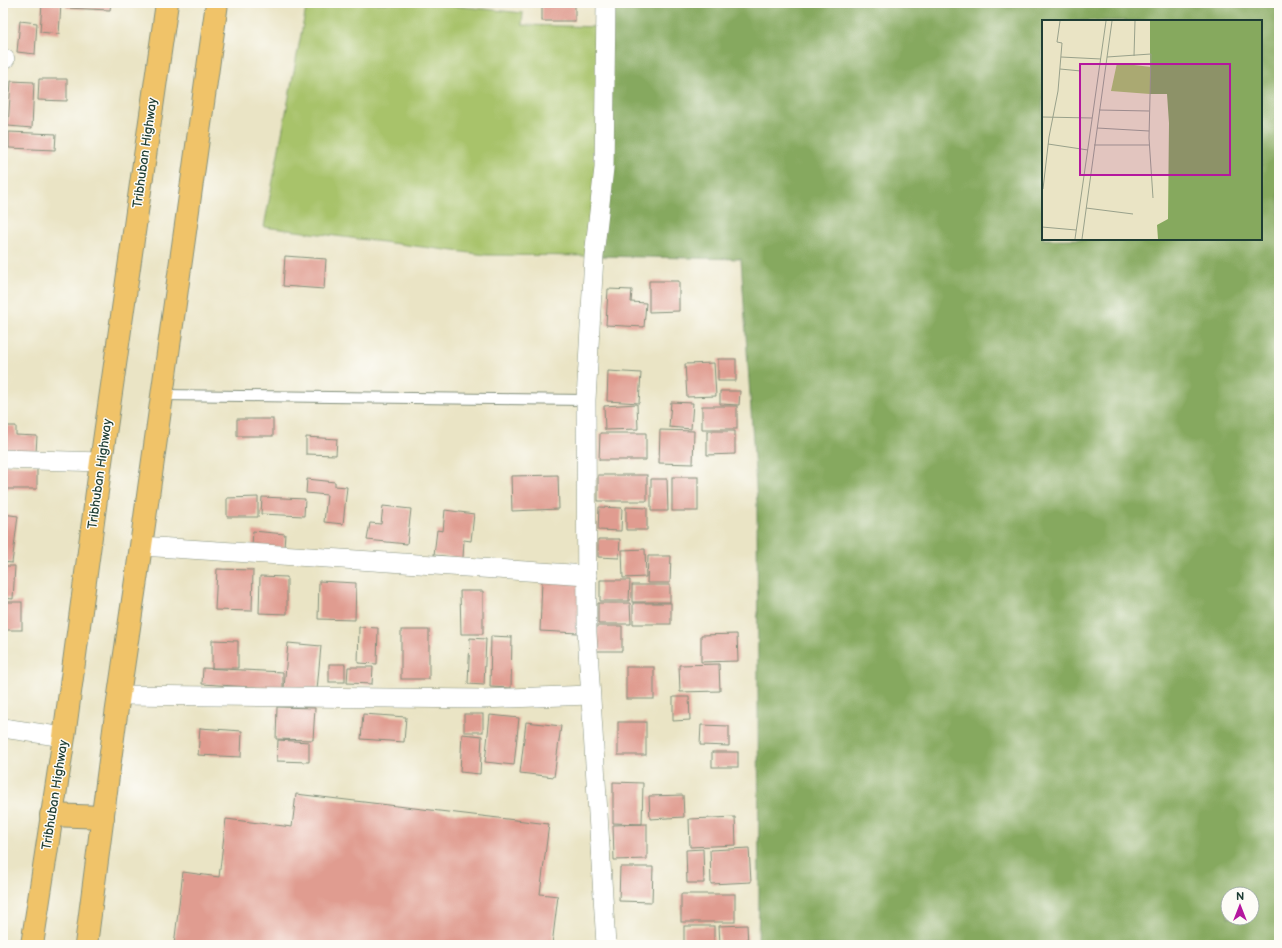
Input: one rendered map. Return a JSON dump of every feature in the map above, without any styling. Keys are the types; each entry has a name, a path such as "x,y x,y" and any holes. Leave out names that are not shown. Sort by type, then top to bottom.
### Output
{"highway":[{"name":"Tribhuban Highway","path":"32,945 64,736 101,462 167,3"},
{"path":"86,945 102,816 217,3"},
{"path":"51,815 102,816"}],"street":[{"path":"606,3 604,168 594,256 586,400 587,633 606,945"},
{"path":"3,459 101,462"},
{"path":"141,546 587,575"},
{"path":"120,695 482,699 590,695"},
{"path":"3,728 64,736"}],"lane":[{"path":"162,395 586,400"}],"green space":[{"path":"307,3 425,3 523,13 522,25 605,27 594,256 486,255 264,227"},
{"path":"606,3 1279,3 1279,945 758,945 757,502 741,259 594,256"}],"building":[{"path":"42,3 61,4 59,34 40,32"},
{"path":"66,3 111,3 110,10 66,8"},
{"path":"542,3 575,3 575,21 542,21"},
{"path":"20,21 37,23 35,54 17,52"},
{"path":"39,79 67,79 67,101 38,100"},
{"path":"11,81 34,82 32,128 8,126"},
{"path":"9,132 56,134 55,150 9,148"},
{"path":"285,256 326,259 324,289 283,286"},
{"path":"649,281 679,281 679,311 649,312"},
{"path":"608,289 632,290 631,302 646,303 644,327 606,325"},
{"path":"718,359 736,359 736,381 718,381"},
{"path":"714,363 716,396 687,397 685,364"},
{"path":"608,371 641,373 639,403 607,401"},
{"path":"720,391 740,391 739,405 720,404"},
{"path":"671,402 693,403 691,429 669,427"},
{"path":"637,404 638,429 605,430 604,406"},
{"path":"702,406 737,406 737,429 702,429"},
{"path":"237,419 273,419 273,436 237,436"},
{"path":"3,426 16,426 16,435 37,436 36,453 3,452"},
{"path":"660,430 694,431 693,464 659,463"},
{"path":"707,431 735,431 735,454 707,455"},
{"path":"600,433 646,433 646,460 599,460"},
{"path":"306,437 337,439 336,455 306,454"},
{"path":"3,465 37,466 37,489 3,489"},
{"path":"558,475 559,509 512,511 511,476"},
{"path":"598,475 647,475 647,501 598,501"},
{"path":"672,477 698,477 698,511 672,511"},
{"path":"307,479 335,482 335,486 347,487 343,524 324,522 327,495 306,493"},
{"path":"651,479 667,479 668,511 651,511"},
{"path":"258,497 258,517 227,517 227,498"},
{"path":"262,497 305,499 304,516 261,514"},
{"path":"383,506 411,509 407,544 367,540 370,523 381,524"},
{"path":"599,507 622,508 621,531 598,530"},
{"path":"626,507 647,508 647,530 626,530"},
{"path":"445,510 474,514 471,541 464,540 463,558 434,555 437,530 443,531"},
{"path":"3,514 18,516 12,563 3,562"},
{"path":"253,531 285,534 284,548 252,546"},
{"path":"598,539 620,539 619,558 598,557"},
{"path":"645,549 646,577 623,578 622,550"},
{"path":"648,556 671,556 670,583 647,583"},
{"path":"3,566 15,566 13,599 3,598"},
{"path":"217,569 253,570 252,611 215,610"},
{"path":"260,576 287,577 287,614 259,613"},
{"path":"542,580 580,581 578,633 540,631"},
{"path":"600,580 630,580 629,601 600,601"},
{"path":"319,581 356,583 355,620 318,619"},
{"path":"632,585 670,585 670,602 632,602"},
{"path":"460,591 483,591 483,634 461,634"},
{"path":"3,602 22,602 22,630 3,630"},
{"path":"598,603 630,603 631,624 598,624"},
{"path":"633,603 671,603 671,624 633,624"},
{"path":"596,626 622,626 622,651 597,651"},
{"path":"359,627 378,628 377,664 358,663"},
{"path":"401,630 429,630 429,679 401,679"},
{"path":"737,634 738,661 701,662 701,635"},
{"path":"491,636 512,637 511,688 490,687"},
{"path":"470,638 486,639 484,685 468,684"},
{"path":"212,640 238,641 238,668 212,668"},
{"path":"288,643 321,646 317,690 284,688"},
{"path":"329,664 345,664 345,682 329,682"},
{"path":"719,664 720,691 680,692 679,665"},
{"path":"348,667 373,667 372,684 347,683"},
{"path":"626,667 654,667 654,699 626,699"},
{"path":"203,668 283,672 283,689 202,684"},
{"path":"673,697 689,697 690,720 673,721"},
{"path":"277,707 315,708 313,740 276,739"},
{"path":"363,714 406,717 404,742 361,739"},
{"path":"464,714 483,714 483,732 464,732"},
{"path":"490,715 519,718 514,765 485,762"},
{"path":"526,722 561,726 554,777 520,773"},
{"path":"618,722 646,722 646,755 618,755"},
{"path":"701,725 729,726 729,746 700,745"},
{"path":"200,728 242,731 241,757 198,755"},
{"path":"462,734 482,736 480,774 460,772"},
{"path":"278,740 309,742 309,762 277,761"},
{"path":"712,752 738,752 738,767 712,767"},
{"path":"613,782 643,783 642,824 613,823"},
{"path":"296,794 549,824 540,894 558,896 552,945 174,945 183,872 219,877 226,819 292,827"},
{"path":"683,795 684,817 650,819 649,796"},
{"path":"735,817 736,845 690,847 689,819"},
{"path":"647,824 647,859 614,860 613,825"},
{"path":"749,848 751,882 711,884 710,850"},
{"path":"703,849 704,883 687,883 686,850"},
{"path":"620,867 653,867 652,902 619,901"},
{"path":"681,894 735,894 735,922 681,922"},
{"path":"747,925 748,945 720,945 719,926"},
{"path":"684,926 714,926 714,945 684,945"}]}
